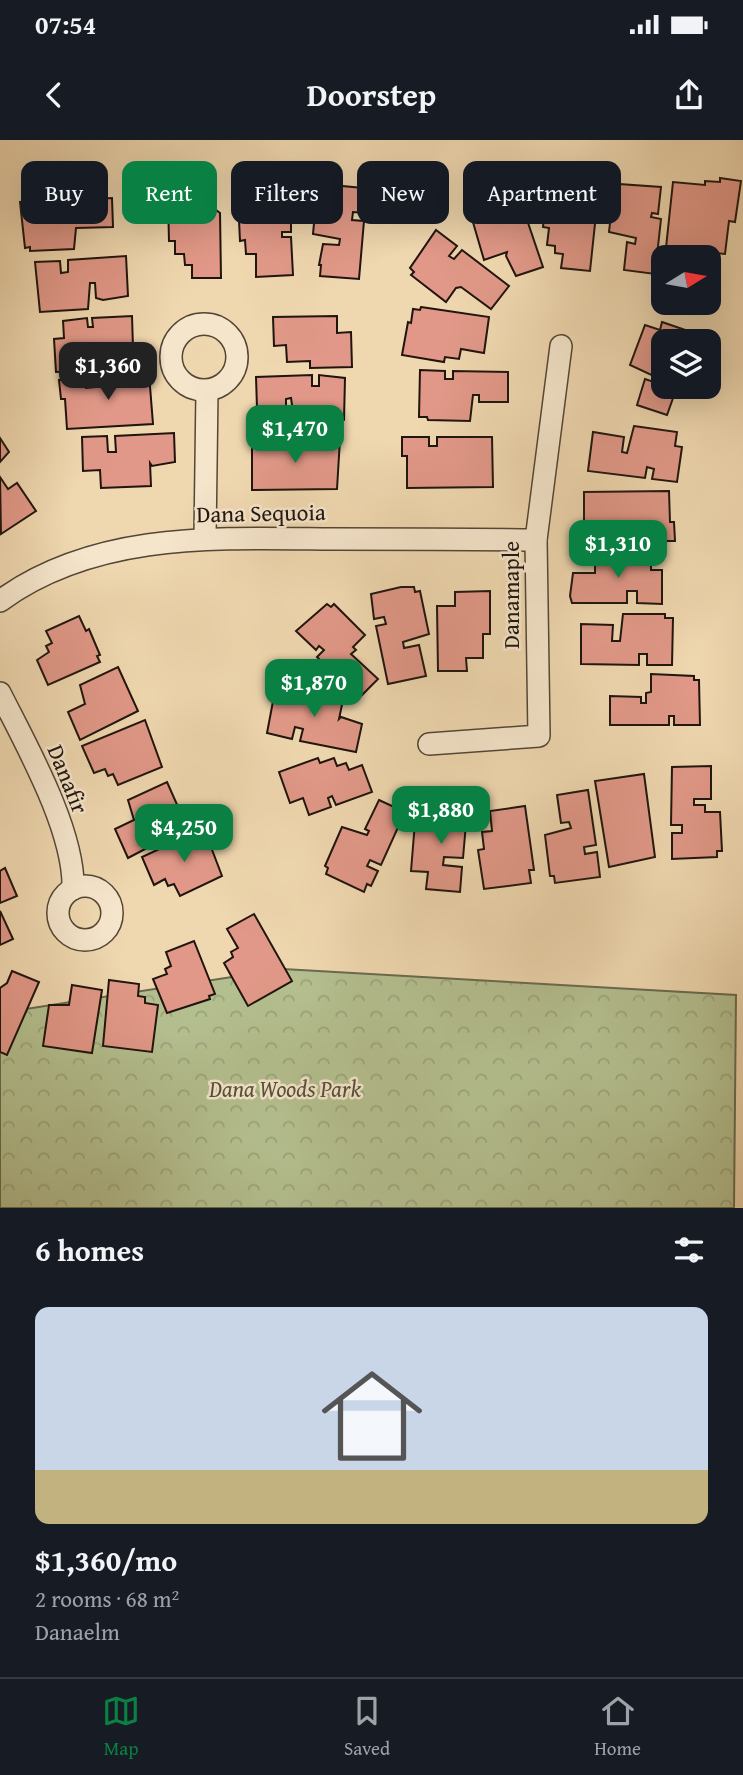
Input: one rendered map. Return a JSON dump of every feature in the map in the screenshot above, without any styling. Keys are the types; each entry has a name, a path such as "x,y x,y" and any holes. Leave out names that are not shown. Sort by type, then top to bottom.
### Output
{"street":[{"name":"Danamaple","path":"429,744 539,736 536,540 561,346"},
{"path":"205,538 207,391"},
{"name":"Dana Sequoia","path":"0,601 71,563 134,546 205,538 536,540"},
{"name":"Danafir","path":"0,693 35,764 74,864 73,888"}],"green space":[{"name":"Dana Woods Park","path":"283,969 736,995 734,1208 0,1208 0,1013"}],"building":[{"path":"720,178 741,181 735,222 729,221 725,254 721,254 721,245 666,245 673,182 705,185 705,181 720,182"},
{"path":"621,184 661,187 658,214 652,213 651,217 661,219 658,245 651,245 651,273 624,270 627,242 635,244 636,238 609,232 610,224 621,224"},
{"path":"343,186 357,187 357,212 353,212 352,220 357,220 357,224 364,224 359,279 320,276 323,244 339,245 340,239 313,234 314,224 343,224"},
{"path":"108,198 112,198 113,227 76,228 74,249 30,251 30,247 25,248 22,224 108,224"},
{"path":"217,211 220,213 221,278 192,278 192,265 185,265 184,254 175,254 175,241 169,241 169,224 217,224"},
{"path":"239,224 291,224 291,232 282,232 282,237 291,237 293,275 256,277 256,254 246,254 245,240 240,241"},
{"path":"474,224 528,224 543,267 516,276 506,256 507,252 484,260"},
{"path":"543,224 595,224 590,271 561,268 563,254 555,253 555,246 547,245 549,228 543,227"},
{"path":"436,230 457,246 449,256 454,259 462,250 509,286 491,309 461,287 456,288 446,302 411,275 414,272 410,268"},
{"path":"126,256 128,296 103,300 96,298 95,283 90,283 88,309 40,312 35,262 60,261 61,273 68,272 68,260"},
{"path":"421,307 489,317 484,353 461,349 459,359 445,357 444,362 402,355 413,309 420,310"},
{"path":"132,316 133,348 119,349 120,353 111,354 112,364 98,364 98,370 56,372 54,339 64,338 63,321 87,318 88,327 93,327 92,318"},
{"path":"337,316 337,333 351,332 352,367 310,368 310,361 287,362 286,345 274,346 273,317"},
{"path":"662,322 682,329 660,329"},
{"path":"645,325 657,329 651,329 651,375 630,365"},
{"path":"420,370 445,371 445,379 453,379 453,371 508,372 508,402 479,402 479,395 473,395 470,421 428,420 427,417 419,417"},
{"path":"149,374 153,424 67,429 65,399 61,399 59,380 86,378 86,388 95,387 94,378"},
{"path":"312,375 312,386 319,386 319,375 345,378 344,420 337,421 338,425 295,426 291,398 286,399 286,407 257,408 256,377"},
{"path":"645,379 651,381 651,399 673,399 667,415 637,405"},
{"path":"634,426 677,432 675,446 682,447 677,482 652,479 654,469 647,467 645,478 588,471 593,432 624,437 622,452 627,453"},
{"path":"174,433 175,462 152,466 150,463 151,486 101,488 100,470 83,471 82,437 107,436 108,452 116,452 115,436"},
{"path":"402,437 429,437 429,446 437,446 437,437 492,437 493,487 407,488 407,456 402,456"},
{"path":"0,438 9,452 0,462"},
{"path":"314,439 340,439 337,489 252,490 252,440 305,440 305,446 315,446"},
{"path":"0,477 8,489 17,483 36,511 1,534"},
{"path":"669,491 670,522 674,522 675,541 648,541 648,533 640,533 640,541 584,539 584,492"},
{"path":"595,552 651,553 651,570 662,570 662,604 637,603 637,591 627,591 627,603 572,603 570,596 573,573 595,573"},
{"path":"414,587 415,592 420,591 429,634 403,642 404,648 419,645 426,676 388,684 376,626 386,624 384,617 374,619 371,594"},
{"path":"490,591 490,634 483,634 483,658 466,658 467,671 438,671 437,606 455,606 455,592"},
{"path":"327,604 331,607 334,604 365,635 353,647 356,650 351,654 378,679 358,699 317,657 324,650 319,646 316,650 296,631"},
{"path":"623,614 665,614 665,618 673,618 672,665 647,665 647,654 639,654 639,665 581,664 581,624 613,625 612,641 620,641"},
{"path":"79,616 86,631 89,629 100,655 97,656 100,662 48,685 37,660 49,652 46,646 52,643 46,631"},
{"path":"118,667 138,711 80,740 68,712 85,704 80,685"},
{"path":"651,674 694,676 694,680 699,680 700,725 674,725 674,716 669,716 669,725 610,725 610,696 641,697 641,703 646,703 646,693 651,692"},
{"path":"287,686 340,694 343,700 339,719 341,717 362,724 356,752 300,741 303,729 295,727 292,739 267,733 274,696 285,698"},
{"path":"145,720 162,767 118,785 113,774 108,776 105,769 94,773 82,746"},
{"path":"318,758 320,763 334,758 337,766 346,763 349,770 362,765 372,792 336,805 332,796 328,798 331,807 309,815 303,798 290,803 279,772"},
{"path":"711,766 711,799 694,799 694,805 705,805 705,812 720,812 722,851 717,851 717,857 672,859 672,833 682,833 682,825 671,825 672,767"},
{"path":"644,774 655,857 609,867 595,781"},
{"path":"167,782 187,827 128,858 115,829 134,820 128,800"},
{"path":"588,790 596,845 584,847 585,854 597,852 600,877 555,883 554,876 550,876 545,835 571,828 569,822 561,823 557,795"},
{"path":"440,798 468,801 463,858 444,857 443,865 462,867 460,892 426,889 428,872 411,871 415,822 437,824 436,808 439,808"},
{"path":"379,800 405,812 381,865 370,860 367,866 378,871 371,886 367,884 364,892 326,874 328,868 325,866 342,827 367,835 369,831 365,829"},
{"path":"525,806 534,870 529,870 531,883 484,889 478,850 484,849 482,832 492,831 490,811"},
{"path":"200,830 203,836 206,834 222,876 180,896 174,884 168,886 165,879 154,885 142,857"},
{"path":"5,868 17,896 0,903 0,871"},
{"path":"0,911 13,939 0,945"},
{"path":"254,914 292,981 248,1006 224,963 233,957 231,952 238,948 227,929"},
{"path":"194,941 215,994 209,996 210,999 167,1013 153,979 167,974 165,969 171,966 166,952"},
{"path":"12,971 39,982 7,1055 0,1052 0,988 7,983"},
{"path":"109,980 139,984 138,996 145,997 145,1003 158,1005 152,1052 103,1046"},
{"path":"72,985 102,990 92,1053 43,1046 49,1005 69,1005"}]}
